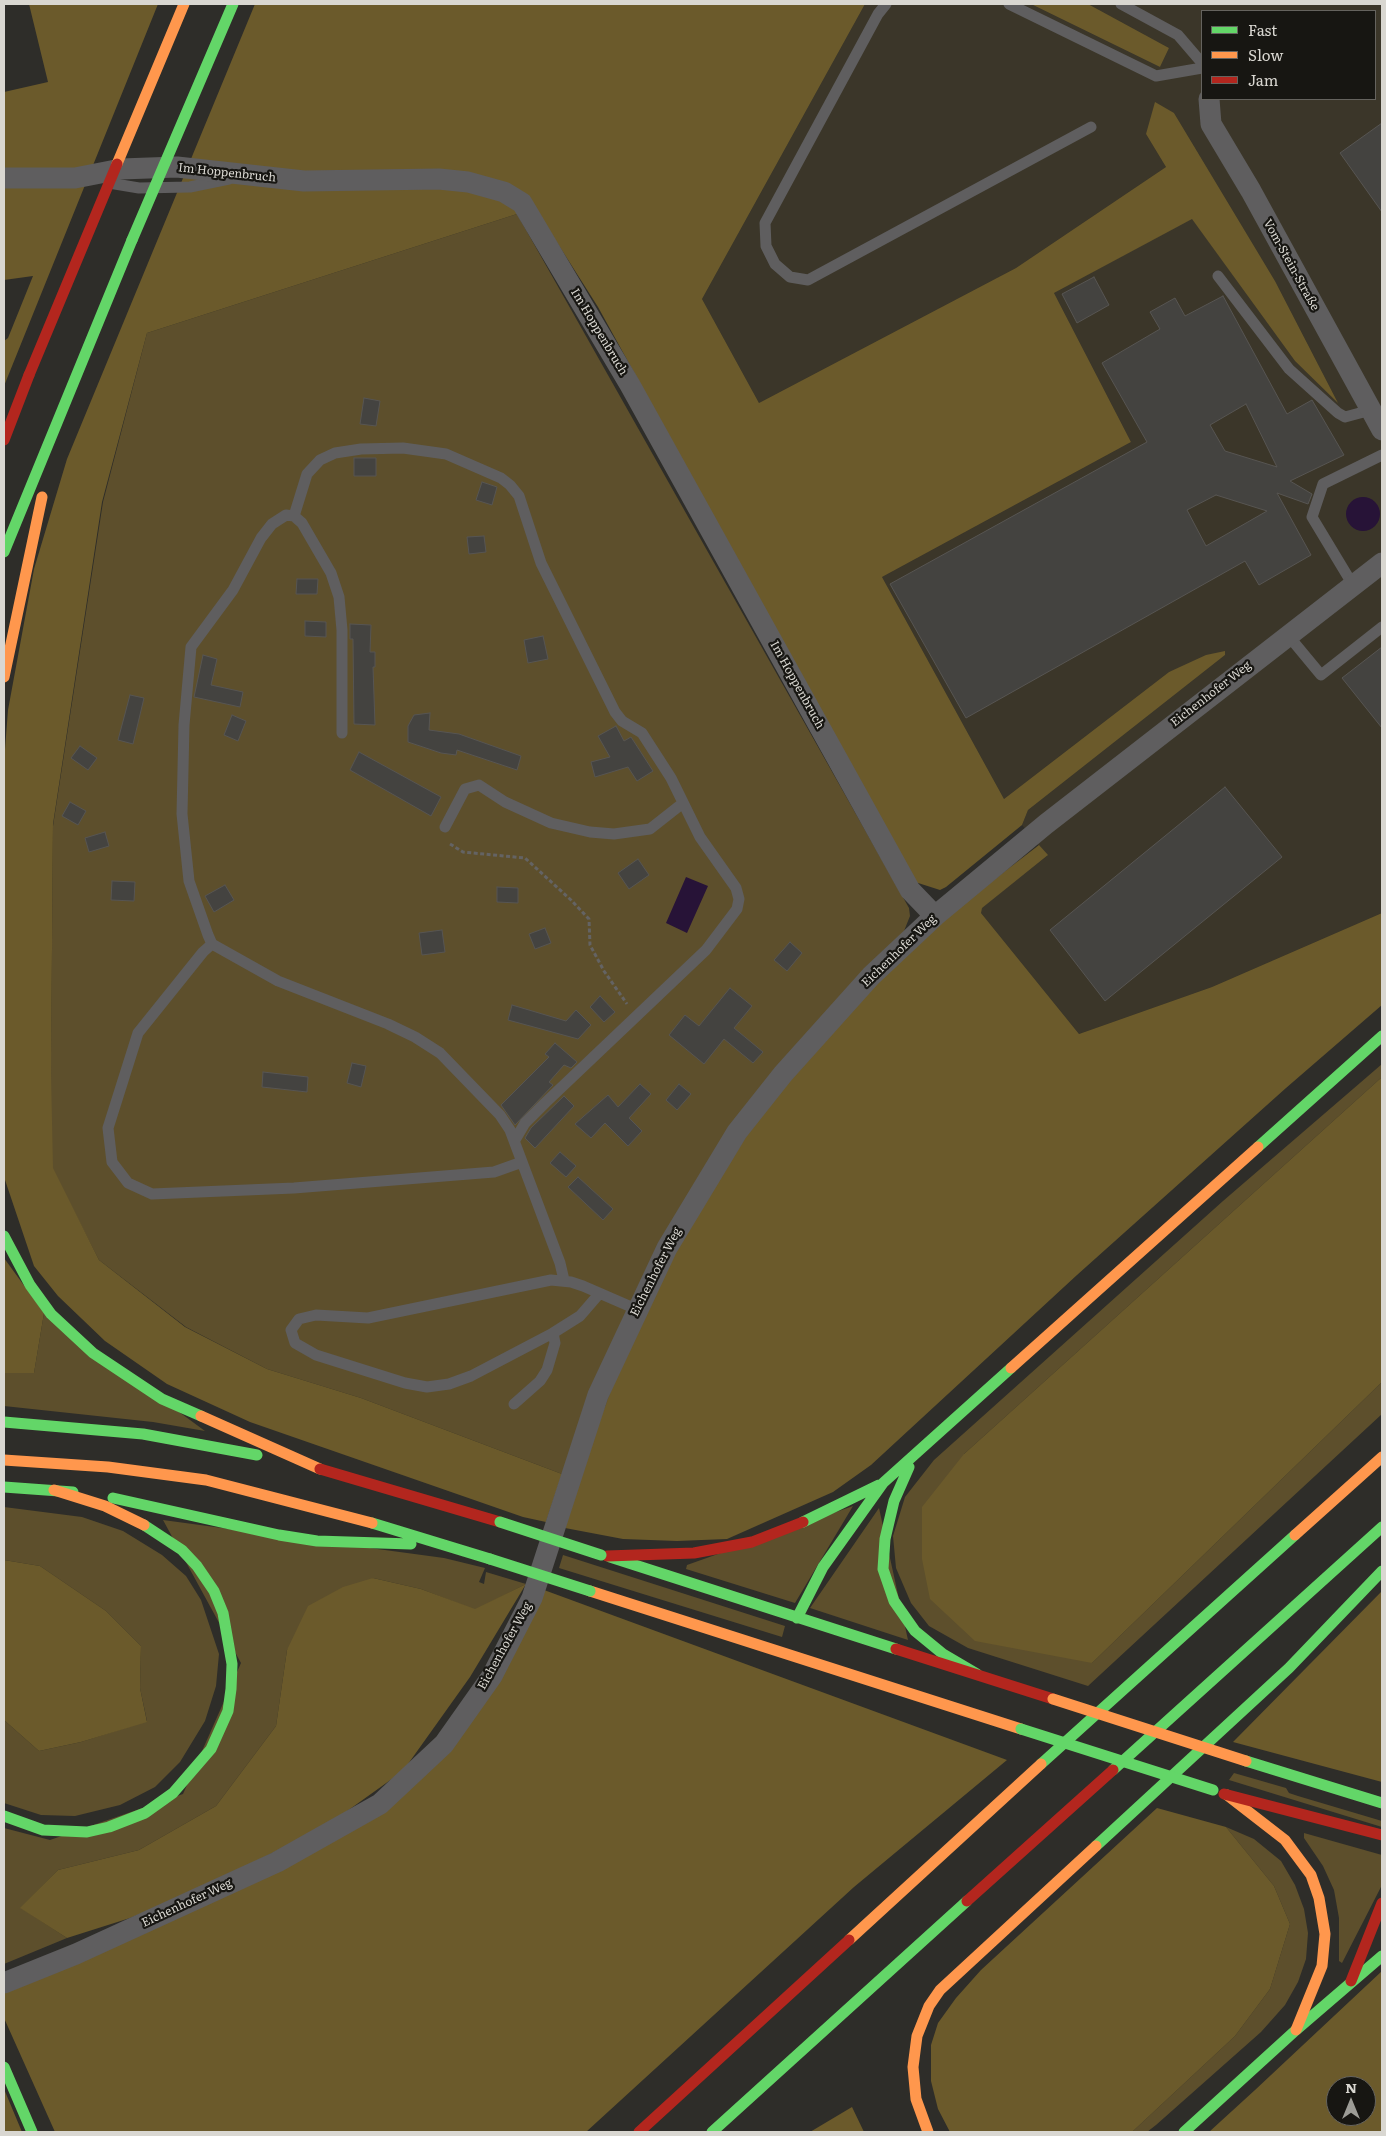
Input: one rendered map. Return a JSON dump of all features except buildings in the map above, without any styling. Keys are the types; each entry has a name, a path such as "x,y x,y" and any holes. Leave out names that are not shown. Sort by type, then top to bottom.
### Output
{"main road":[{"path":"4,440 184,4"},
{"path":"4,552 233,4"},
{"path":"4,677 33,530 70,391"},
{"path":"796,1623 823,1567 883,1483 1382,1036"},
{"path":"4,1236 30,1284 51,1314 93,1353 162,1399 320,1470"},
{"path":"4,1422 143,1434 215,1446 320,1470 500,1522 604,1555 796,1623 977,1674 1246,1761 1382,1802"},
{"path":"913,1457 894,1501 884,1539 884,1569 894,1601 914,1631 943,1654 977,1674"},
{"path":"639,2132 1117,1694 1382,1457"},
{"path":"4,1460 108,1467 206,1480 370,1522 1227,1795 1382,1835"},
{"path":"604,1555 694,1553 752,1542 793,1527 883,1483"},
{"path":"4,1487 54,1490 131,1501 255,1530 316,1541 444,1544"},
{"path":"4,1816 43,1830 87,1832 109,1827 145,1813 173,1793 207,1755 220,1732 230,1696 232,1664 229,1638 214,1591 197,1566 182,1550 159,1533 137,1521 105,1506 54,1490"},
{"path":"712,2132 1382,1527"},
{"path":"928,2132 916,2099 913,2067 918,2036 929,2006 940,1990 1289,1668 1382,1571"},
{"path":"793,1642 797,1657"},
{"path":"1227,1795 1285,1840 1311,1875 1319,1898 1325,1934 1322,1966 1296,2030"},
{"path":"1350,1984 1382,1903"},
{"path":"1184,2132 1296,2030 1382,1956"},
{"path":"4,2067 32,2132"}],"street":[{"name":"Vom-Stein-Straße","path":"1209,100 1210,124 1251,191 1382,430"},
{"name":"Im Hoppenbruch","path":"4,178 75,178 121,169 178,167 304,181 439,179 468,182 504,192 522,203 630,386 910,890 935,916"},
{"name":"Eichenhofer Weg","path":"4,1983 76,1954 277,1862 380,1804 444,1744 492,1676 532,1598 598,1395 636,1309 667,1248 737,1132 819,1031 871,976 935,916 1046,824 1287,634 1382,562"}],"lane":[{"path":"886,4 878,14 765,224 766,246 775,264 790,277 808,280 1091,127"},
{"path":"1009,4 1156,76 1201,68"},
{"path":"1121,4 1178,35 1201,62"},
{"path":"1218,276 1289,369 1338,413 1345,417 1371,410"},
{"path":"294,516 307,474 320,460 335,453 361,449 403,448 422,450 446,454 501,478 519,496 541,563 615,712 622,721 642,733 671,778 700,836 736,888 739,899 737,909 706,950 524,1123 514,1140"},
{"path":"1353,585 1312,516 1323,484 1382,455"},
{"path":"342,733 342,630 339,597 331,573 302,523 294,516 286,515 272,524 261,538 232,590 191,647 184,725 182,814 189,881 212,944 278,980 352,1008 429,1045 500,1115 514,1140 560,1263 564,1280"},
{"path":"1287,634 1321,675 1382,628"},
{"path":"445,827 465,789 479,785 504,802 551,823 590,832 614,834 650,829 683,803"},
{"path":"212,944 203,952 138,1033 108,1128 112,1162 128,1183 152,1194 294,1188 494,1172 522,1162"},
{"path":"599,1294 580,1316 553,1333 470,1376 449,1384 427,1387 405,1383 316,1355 296,1343 291,1330 299,1319 316,1315 368,1318 459,1300 534,1282 564,1280 599,1294 636,1309"},
{"path":"514,1404 540,1381 547,1370 555,1343 553,1333"}],"path":[{"path":"450,844 463,852 525,858 571,900 588,919 590,945 604,971 636,1016"}],"shaded area":[{"path":"29,4 158,4 4,386 4,341 8,338 33,276 4,280 4,92 48,82"},
{"path":"255,4 865,4 702,299 759,403 1016,268 1166,167 1146,134 1155,102 1174,113 1275,281 1338,403 1295,361 1192,219 1054,293 1131,442 882,577 1004,799 1169,672 1206,655 1225,651 1225,655 1028,810 1022,825 940,890 915,882 598,307 530,200 517,214 147,333 102,502 53,824 51,1074 53,1168 99,1260 185,1327 267,1369 361,1398 562,1474 546,1522 523,1517 250,1422 167,1384 105,1341 58,1296 34,1266 4,1177 4,762 8,710 34,569 67,459"},
{"path":"865,4 1031,4 1160,67 1169,48 1088,4 1382,4 1382,913 1212,987 1079,1034 981,913 981,908 1047,856 1022,825 1028,810 1225,655 1169,672 1004,799 882,577 1131,442 1054,293 1192,218 1295,361 1337,401 1275,281 1174,113 1146,134 1166,167 1016,268 759,403 702,299"},
{"path":"1031,4 1088,4 1169,48 1160,67"},
{"path":"517,214 909,908 910,916 904,931 562,1474 361,1398 267,1369 186,1327 99,1260 50,1165 53,826 103,502 147,333"},
{"path":"1363,497 1370,498 1375,502 1379,507 1379,521 1375,526 1370,530 1363,531 1356,530 1351,526 1347,521 1346,514 1347,507 1351,502 1356,498"},
{"path":"1039,845 1048,855 982,908 981,913 1079,1034 1212,987 1382,913 1382,1005 1077,1275 871,1465 833,1492 727,1539 677,1541 623,1539 565,1528 600,1419 615,1381 674,1252 746,1137 773,1100 881,978 965,902"},
{"path":"686,877 708,886 687,933 666,923"},
{"path":"1382,1064 1382,1077 964,1454 1092,1663 1382,1382 1382,1414 1088,1686 968,1648 929,1626 911,1603 896,1568 893,1536 905,1497 934,1460 1223,1201"},
{"path":"1382,1077 1382,1382 1092,1663 975,1641 930,1599 922,1559 922,1507 964,1454"},
{"path":"4,1258 44,1313 34,1373 4,1373"},
{"path":"44,1313 205,1431 153,1422 4,1406 4,1373 34,1373"},
{"path":"853,1506 795,1603 686,1569 687,1565"},
{"path":"4,1507 82,1517 123,1531 162,1555 186,1576 201,1600 219,1654 216,1686 205,1721 180,1762 155,1787 120,1805 75,1816 41,1815 4,1803 4,1720 39,1751 81,1742 147,1721 140,1688 141,1646 106,1611 40,1566 4,1560"},
{"path":"879,1508 908,1640 810,1608"},
{"path":"163,1520 444,1558 485,1568 479,1582 484,1584 486,1572 526,1584 475,1610 421,1589 373,1578 287,1650 276,1726 216,1806 139,1850 58,1870 21,1908 67,1938 4,1964 4,1828 50,1840 183,1794 241,1663"},
{"path":"563,1555 785,1626 782,1637 559,1568"},
{"path":"4,1560 40,1566 106,1611 141,1646 140,1688 147,1722 81,1742 39,1751 4,1720"},
{"path":"373,1578 421,1589 475,1609 526,1584 470,1677 403,1771 329,1824 202,1889 130,1918 67,1938 20,1908 58,1870 139,1850 216,1806 276,1726 287,1650 308,1606 343,1587"},
{"path":"544,1590 1007,1760 854,1887 586,2132 55,2132 4,2018 4,1991 386,1810"},
{"path":"1382,1591 1382,1782 1233,1742"},
{"path":"1234,1773 1286,1788 1289,1793 1298,1796 1382,1821 1382,1827 1229,1780"},
{"path":"1157,1808 1226,1827 1274,1886 1290,1924 1270,1989 1235,2036 1132,2132 950,2132 938,2109 931,2081 931,2045 938,2023 956,1998 981,1970"},
{"path":"1226,1827 1254,1839 1281,1861 1295,1885 1304,1909 1308,1933 1306,1959 1298,1982 1285,2005 1261,2032 1147,2132 1132,2132 1235,2036 1270,1989 1290,1924 1274,1886"},
{"path":"1304,1833 1382,1855 1382,1885 1342,1963 1339,1961 1339,1918 1334,1890 1323,1866 1304,1838"},
{"path":"1382,1971 1382,2132 1209,2132 1255,2090"},
{"path":"4,2089 22,2132 4,2132"},
{"path":"852,2107 864,2132 810,2132"}],"traffic: fast":[{"path":"132,240 233,4"},
{"path":"4,552 132,240"},
{"path":"1258,1147 1382,1036"},
{"path":"4,1236 30,1285 51,1314 93,1353 162,1399 201,1416"},
{"path":"797,1618 823,1567 883,1483 1011,1368"},
{"path":"4,1422 143,1434 257,1455"},
{"path":"909,1467 894,1501 885,1539 883,1569 894,1601 915,1631 943,1654 977,1674"},
{"path":"803,1522 879,1485"},
{"path":"4,1487 73,1492"},
{"path":"113,1498 279,1535 317,1541 411,1544"},
{"path":"500,1522 601,1555"},
{"path":"372,1523 490,1559"},
{"path":"4,1816 43,1830 87,1832 109,1827 145,1813 173,1793 211,1749 228,1711 231,1689 232,1664 223,1613 214,1591 197,1566 182,1550 144,1525"},
{"path":"1113,1770 1382,1527"},
{"path":"1041,1764 1295,1535"},
{"path":"610,1557 896,1649"},
{"path":"490,1559 590,1591"},
{"path":"1096,1846 1289,1668 1382,1571"},
{"path":"1021,1729 1213,1790"},
{"path":"1246,1761 1382,1803"},
{"path":"712,2132 967,1901"},
{"path":"1184,2132 1296,2030 1382,1956"},
{"path":"4,2067 32,2132"}],"traffic: slow":[{"path":"117,164 184,4"},
{"path":"4,677 42,497"},
{"path":"1011,1368 1258,1147"},
{"path":"201,1416 320,1469"},
{"path":"1295,1535 1382,1457"},
{"path":"4,1460 108,1467 206,1480 372,1523"},
{"path":"54,1490 105,1506 144,1525"},
{"path":"590,1591 1021,1729"},
{"path":"1053,1699 1246,1761"},
{"path":"849,1940 1041,1764"},
{"path":"1227,1795 1285,1840 1311,1875 1319,1898 1325,1934 1322,1966 1296,2030"},
{"path":"928,2132 916,2099 913,2067 917,2036 929,2006 940,1990 1096,1846"}],"traffic: jam":[{"path":"29,375 117,164"},
{"path":"4,440 29,375"},
{"path":"320,1469 500,1522"},
{"path":"607,1556 694,1553 752,1542 803,1522"},
{"path":"896,1649 1053,1699"},
{"path":"967,1901 1113,1770"},
{"path":"1224,1794 1382,1835"},
{"path":"1351,1981 1382,1903"},
{"path":"639,2132 849,1940"}]}
